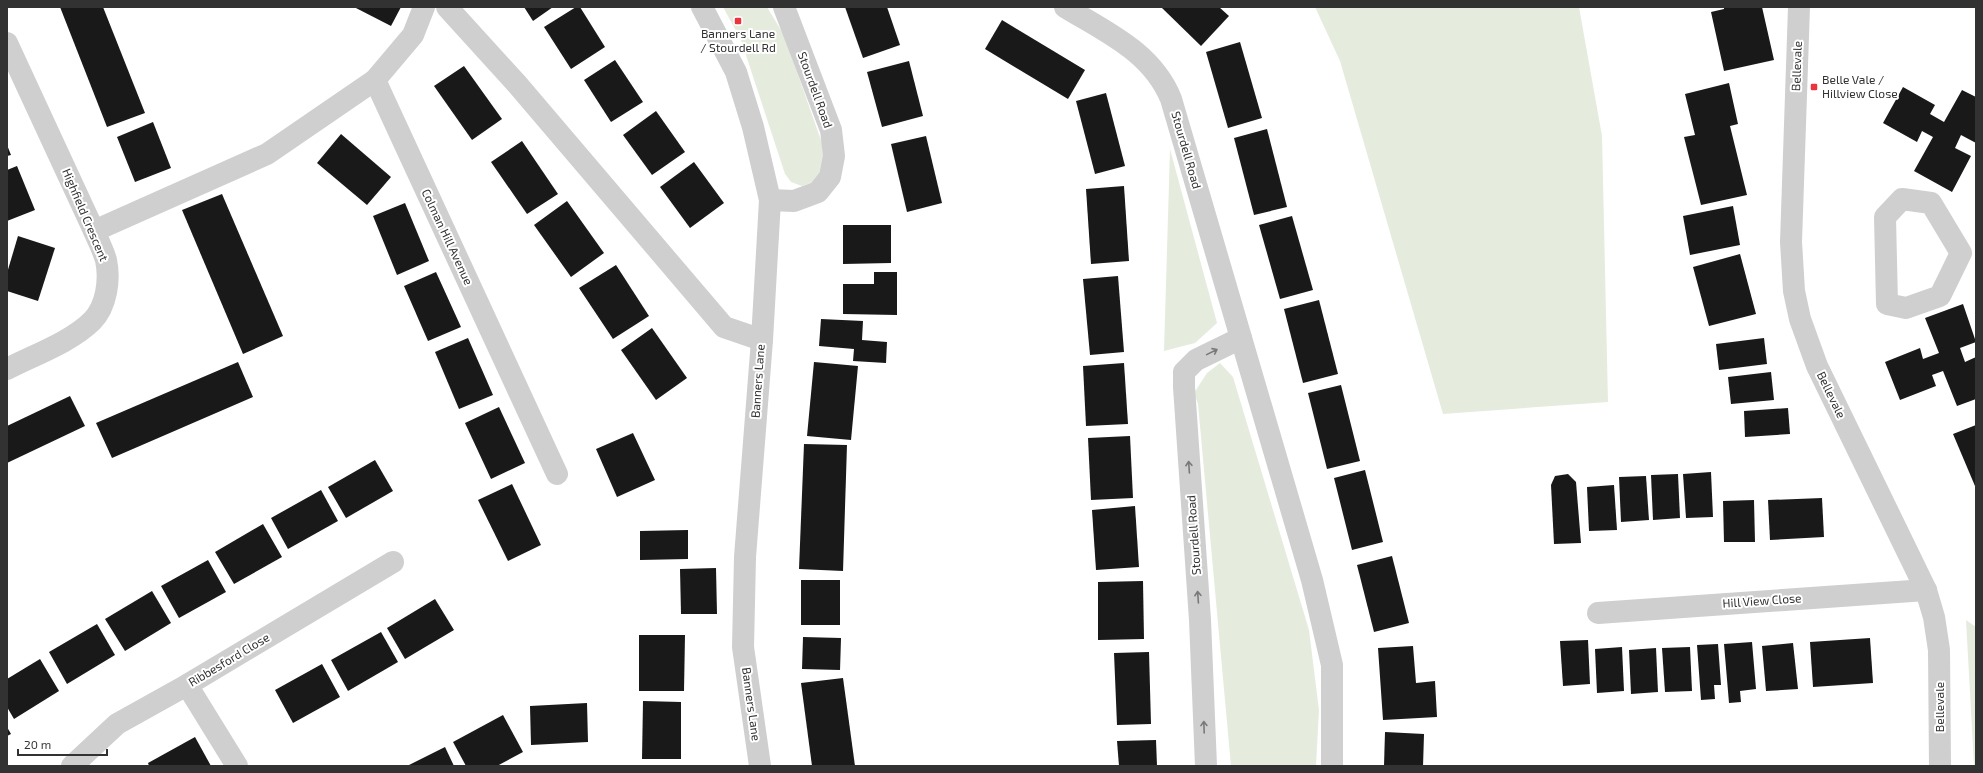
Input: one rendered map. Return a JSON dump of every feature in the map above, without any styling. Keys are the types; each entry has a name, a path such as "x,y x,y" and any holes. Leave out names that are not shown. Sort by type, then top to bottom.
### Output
{"street":[{"path":"94,231 267,154 375,80 413,36 424,7"},
{"path":"447,7 517,84 724,327 762,340"},
{"name":"Banners Lane","path":"702,7 736,72 753,127 770,200 762,340 745,557 743,646 760,766"},
{"name":"Stourdell Road","path":"770,200 794,201 818,192 830,177 834,156 831,130 784,7"},
{"name":"Stourdell Road","path":"1065,7 1132,48 1143,57 1164,83 1173,106 1242,338 1325,630 1332,665 1332,766"},
{"name":"Bellevale","path":"1799,7 1791,242 1794,291 1800,319 1817,366 1926,590 1934,617 1939,650 1940,766"},
{"name":"Highfield Crescent","path":"7,43 94,231 106,260 108,282 104,302 93,320 72,336 7,369"},
{"name":"Colman Hill Avenue","path":"375,80 557,474"},
{"path":"1902,200 1931,203 1969,253 1940,296 1906,308 1887,304 1885,217 1902,200"},
{"name":"Stourdell Road","path":"1206,766 1200,620 1184,372 1196,360 1242,338"},
{"name":"Ribbesford Close","path":"72,766 117,724 187,685 393,562"},
{"name":"Hill View Close","path":"1598,613 1926,590"},
{"path":"187,685 237,766"}],"shaded area":[{"path":"723,7 767,7 784,35 822,143 824,169 816,181 802,186 791,182 785,174 741,40"},
{"path":"1315,7 1579,7 1602,136 1608,402 1443,414 1340,61"},
{"path":"1170,149 1217,323 1195,343 1164,351"},
{"path":"1220,363 1233,377 1309,630 1319,710 1316,766 1231,766 1198,404 1194,393 1207,373"},
{"path":"1966,620 1976,627 1976,766 1974,766"}],"building":[{"path":"60,7 103,7 145,113 107,127"},
{"path":"354,7 401,7 391,26"},
{"path":"524,7 553,7 533,21"},
{"path":"576,7 580,7 605,47 571,69 544,27"},
{"path":"845,7 887,7 900,45 863,58"},
{"path":"1161,7 1219,7 1229,16 1201,46"},
{"path":"1724,7 1762,7 1774,60 1724,71 1711,12 1724,9"},
{"path":"1002,20 1085,70 1068,99 985,49"},
{"path":"1240,42 1262,118 1228,128 1206,52"},
{"path":"615,60 643,102 611,122 584,80"},
{"path":"909,61 923,116 882,127 867,72"},
{"path":"464,66 502,119 472,140 434,86"},
{"path":"1729,83 1738,124 1730,126 1747,195 1701,205 1684,137 1695,135 1685,94"},
{"path":"1903,87 1935,105 1930,114 1944,122 1962,90 1976,97 1976,143 1961,135 1955,148 1971,156 1952,192 1914,171 1933,137 1922,131 1917,142 1883,123"},
{"path":"1106,93 1125,166 1095,174 1076,101"},
{"path":"656,111 685,152 652,175 623,135"},
{"path":"153,122 171,168 135,182 117,137"},
{"path":"1267,129 1287,207 1254,215 1234,138"},
{"path":"341,134 391,177 367,205 317,163"},
{"path":"926,136 942,203 907,212 891,144"},
{"path":"522,141 558,194 527,214 491,162"},
{"path":"7,145 11,155 7,156"},
{"path":"694,162 724,203 690,228 660,187"},
{"path":"17,166 35,210 7,221 7,170"},
{"path":"1124,186 1129,261 1091,264 1086,189"},
{"path":"222,194 283,336 243,354 182,210"},
{"path":"567,201 604,253 571,277 534,225"},
{"path":"405,203 429,261 397,275 373,216"},
{"path":"1733,206 1740,245 1690,255 1683,216"},
{"path":"1292,216 1313,290 1280,299 1259,225"},
{"path":"843,225 891,225 891,263 843,264"},
{"path":"18,236 55,248 38,301 7,291 7,273"},
{"path":"1740,254 1756,314 1709,326 1693,267"},
{"path":"616,265 649,316 613,339 579,288"},
{"path":"436,272 461,327 428,341 404,286"},
{"path":"874,272 897,272 897,315 843,314 843,284 874,284"},
{"path":"1118,276 1124,352 1090,355 1083,279"},
{"path":"1319,300 1338,374 1303,383 1284,309"},
{"path":"1963,304 1976,342 1960,348 1965,362 1976,357 1976,399 1957,406 1943,371 1932,375 1936,386 1900,400 1885,362 1920,348 1923,359 1939,353 1925,318"},
{"path":"821,319 863,321 862,340 887,342 886,363 853,361 854,349 819,346"},
{"path":"652,328 687,378 656,400 621,350"},
{"path":"468,338 493,395 459,409 435,352"},
{"path":"1764,338 1767,364 1719,370 1716,344"},
{"path":"238,362 253,397 112,458 96,423"},
{"path":"814,362 858,366 851,440 807,436"},
{"path":"1124,363 1128,424 1086,426 1083,366"},
{"path":"1771,372 1774,400 1731,404 1728,377"},
{"path":"1341,385 1360,461 1327,469 1308,393"},
{"path":"70,396 85,426 7,463 7,426"},
{"path":"499,407 525,463 491,479 465,423"},
{"path":"1788,408 1790,434 1745,437 1744,411"},
{"path":"1976,425 1976,486 1975,486 1953,434"},
{"path":"633,433 655,480 617,497 596,449"},
{"path":"1130,436 1133,498 1091,500 1088,438"},
{"path":"804,444 847,445 843,571 799,569"},
{"path":"375,460 393,491 346,518 328,487"},
{"path":"1365,470 1383,542 1352,550 1334,478"},
{"path":"1711,472 1713,517 1686,518 1683,474"},
{"path":"1568,474 1576,482 1581,543 1554,544 1551,485 1555,476"},
{"path":"1678,474 1680,518 1653,520 1651,475"},
{"path":"1646,476 1649,520 1621,522 1619,477"},
{"path":"512,484 541,545 508,561 478,500"},
{"path":"1614,485 1617,530 1589,531 1587,487"},
{"path":"321,490 338,521 288,549 271,518"},
{"path":"1822,498 1824,537 1770,540 1768,500"},
{"path":"1754,500 1755,542 1724,542 1723,501"},
{"path":"1135,506 1139,567 1096,570 1092,510"},
{"path":"263,524 282,557 234,584 215,552"},
{"path":"688,530 688,559 640,560 640,531"},
{"path":"1392,556 1409,623 1374,632 1357,565"},
{"path":"208,560 226,592 179,618 161,586"},
{"path":"716,568 717,614 681,614 680,569"},
{"path":"801,580 840,580 840,625 801,625"},
{"path":"1143,581 1144,639 1098,640 1098,582"},
{"path":"152,591 171,623 125,651 105,619"},
{"path":"435,599 454,630 405,659 387,628"},
{"path":"97,624 115,655 67,684 49,652"},
{"path":"381,632 398,662 348,691 331,660"},
{"path":"639,635 685,635 684,691 639,691"},
{"path":"803,637 841,638 840,670 802,669"},
{"path":"1870,638 1873,683 1813,687 1810,642"},
{"path":"1588,640 1590,684 1563,686 1560,641"},
{"path":"1752,642 1756,689 1740,691 1741,702 1729,703 1724,644"},
{"path":"1793,643 1798,689 1766,691 1762,646"},
{"path":"1718,644 1721,685 1714,685 1715,699 1701,700 1697,645"},
{"path":"1413,646 1416,683 1435,681 1437,717 1383,720 1378,648"},
{"path":"1622,647 1624,691 1597,693 1595,649"},
{"path":"1690,647 1692,691 1665,692 1662,648"},
{"path":"1656,648 1658,692 1631,694 1629,650"},
{"path":"1149,652 1151,724 1117,725 1114,653"},
{"path":"40,659 59,691 14,719 7,707 7,679"},
{"path":"322,664 340,697 293,723 275,690"},
{"path":"843,678 855,766 812,766 801,683"},
{"path":"643,701 681,702 681,759 642,759"},
{"path":"587,703 588,742 531,745 530,706"},
{"path":"503,715 523,752 497,766 466,766 453,742"},
{"path":"7,727 11,734 7,736"},
{"path":"1385,732 1424,734 1423,766 1384,766"},
{"path":"195,737 211,766 149,766 148,763"},
{"path":"1156,740 1157,766 1119,766 1117,741"},
{"path":"445,747 454,766 407,766"}],"place":[{"name":"Banners Lane / Stourdell Rd","path":"738,21"},
{"name":"Belle Vale / Hillview Close","path":"1814,87"}]}
